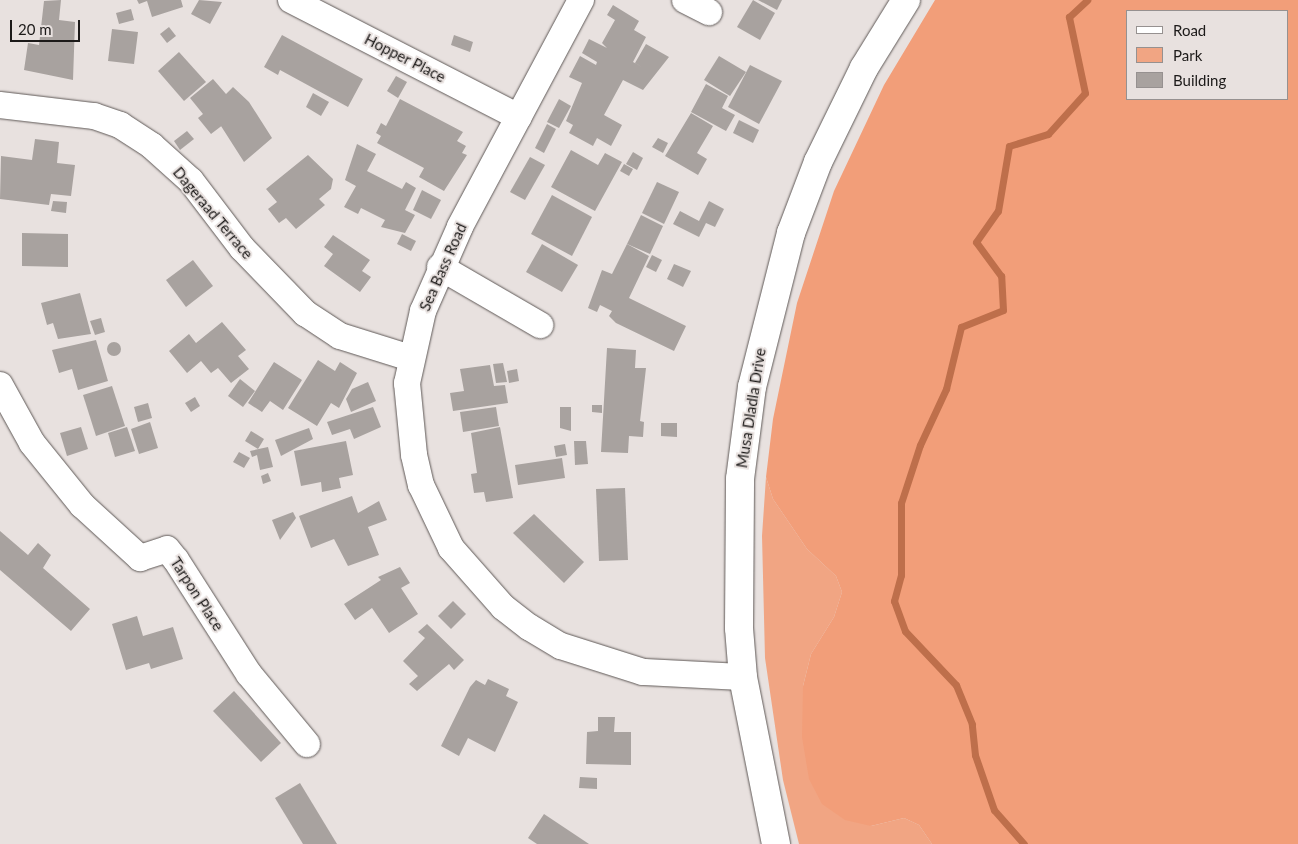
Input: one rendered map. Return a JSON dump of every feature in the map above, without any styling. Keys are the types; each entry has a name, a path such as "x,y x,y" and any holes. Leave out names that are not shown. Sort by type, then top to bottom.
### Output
{"street":[{"name":"Hopper Place","path":"291,0 519,117"},
{"name":"Sea Bass Road","path":"581,0 440,267 410,358 410,433 421,485 451,548 503,607 561,646 603,662 643,672 743,677"},
{"path":"685,0 709,12"},
{"name":"Musa Dladla Drive","path":"776,844 743,677 737,572 740,479 752,387 774,293 818,162 864,68 906,0"},
{"name":"Dageraad Terrace","path":"0,105 94,116 120,124 152,146 191,181 242,248 305,313 340,336 410,358"},
{"path":"440,267 540,325"},
{"name":"Tarpon Place","path":"0,385 32,443 82,505 140,558 166,549 176,560 250,674 306,744"}],"green space":[{"path":"766,477 773,499 807,549 836,576 842,592 834,617 811,654 803,686 871,826 904,818 919,825 932,844 799,844 783,780 765,658 762,536"}],"shaded area":[{"path":"935,0 1298,0 1298,844 932,844 919,825 904,818 871,826 845,820 822,804 809,779 802,737 803,686 811,654 834,617 842,592 836,576 807,549 773,499 766,477 773,419 797,303 834,191 884,85"}],"building":[{"path":"61,0 59,20 75,22 73,80 24,70 28,43 39,45 44,1"},
{"path":"137,0 181,0 183,7 152,17 147,1 139,4"},
{"path":"199,0 222,2 210,24 191,14"},
{"path":"753,0 775,13 760,40 737,27"},
{"path":"758,0 782,0 777,10"},
{"path":"613,5 639,21 634,30 646,37 633,62 644,68 635,63 646,44 669,57 643,90 623,80 604,115 622,125 611,146 597,138 593,146 569,133 573,125 566,121 582,83 569,77 580,56 596,65 597,62 582,53 589,39 607,48 602,43 615,20 607,15"},
{"path":"131,9 134,20 119,24 116,13"},
{"path":"169,27 176,36 167,43 160,34"},
{"path":"112,29 138,32 134,64 108,61"},
{"path":"282,35 363,79 348,107 280,70 278,75 264,67"},
{"path":"454,35 473,42 470,52 451,45"},
{"path":"179,52 206,82 184,101 158,71"},
{"path":"719,56 746,72 730,96 704,80"},
{"path":"750,65 782,81 759,124 728,107"},
{"path":"396,76 407,82 398,98 387,91"},
{"path":"213,79 226,94 233,87 249,102 272,138 244,162 221,126 211,134 198,118 203,114 190,98"},
{"path":"706,84 728,96 722,108 735,115 726,131 691,112"},
{"path":"313,93 329,102 321,116 306,107"},
{"path":"400,99 463,132 457,141 466,146 462,153 467,155 444,191 419,177 424,168 377,143 381,136 376,133 381,123 386,126"},
{"path":"559,99 571,106 559,128 547,122"},
{"path":"691,113 713,126 697,153 707,159 698,175 665,156"},
{"path":"739,120 759,130 753,143 733,133"},
{"path":"547,124 556,129 544,153 535,148"},
{"path":"187,131 194,139 180,150 174,141"},
{"path":"658,138 668,143 663,153 652,147"},
{"path":"35,139 59,142 57,163 75,165 71,196 51,194 49,205 0,199 1,156 32,160"},
{"path":"357,144 376,154 367,171 402,189 406,182 416,188 405,210 415,215 405,233 381,227 385,220 361,208 358,214 344,207 356,186 345,180"},
{"path":"571,150 598,165 605,153 622,162 595,211 551,187"},
{"path":"633,152 643,158 637,170 626,164"},
{"path":"308,155 333,179 331,189 319,199 325,205 296,229 286,218 279,223 268,209 277,202 266,189"},
{"path":"530,157 545,165 525,200 510,192"},
{"path":"624,164 633,169 629,176 620,171"},
{"path":"657,182 679,192 664,224 642,213"},
{"path":"422,190 441,200 431,219 413,210"},
{"path":"552,195 592,217 572,256 531,234"},
{"path":"53,201 67,202 66,213 51,211"},
{"path":"709,201 724,209 715,227 706,223 699,237 673,224 680,211 699,221"},
{"path":"641,215 663,226 650,254 627,244"},
{"path":"22,233 68,234 68,267 22,266"},
{"path":"402,234 416,241 411,251 397,244"},
{"path":"333,235 370,260 362,271 371,277 360,292 324,266 333,254 324,247"},
{"path":"542,244 578,265 562,292 526,272"},
{"path":"627,244 649,256 629,298 686,326 674,351 616,323 609,316 612,311 600,305 597,312 588,308 602,270 612,274"},
{"path":"652,255 662,260 656,272 646,267"},
{"path":"193,260 213,286 186,307 166,280"},
{"path":"674,264 691,271 683,287 667,279"},
{"path":"80,293 91,334 58,339 53,323 47,325 41,303"},
{"path":"101,318 105,332 95,335 90,321"},
{"path":"222,322 246,350 238,356 249,369 231,383 218,368 211,373 201,361 187,373 169,351 189,334 196,343"},
{"path":"96,340 108,381 78,390 72,369 59,373 52,350"},
{"path":"114,342 119,344 121,349 119,354 114,356 109,354 107,349 109,344"},
{"path":"607,348 636,350 635,368 646,368 640,421 644,422 643,437 629,436 628,453 601,452"},
{"path":"318,360 335,371 340,362 357,373 339,408 331,403 317,426 288,408"},
{"path":"274,362 302,380 283,410 270,401 262,412 248,403"},
{"path":"503,363 507,382 496,383 493,364"},
{"path":"490,365 494,386 505,385 508,403 453,411 450,393 464,391 460,369"},
{"path":"517,369 519,381 509,383 507,371"},
{"path":"240,379 255,391 243,407 228,396"},
{"path":"368,382 376,401 351,412 346,399 352,389"},
{"path":"112,386 125,426 96,436 83,395"},
{"path":"195,397 200,406 191,412 185,403"},
{"path":"148,403 152,418 138,422 134,407"},
{"path":"592,405 602,405 602,413 592,412"},
{"path":"373,407 381,427 354,439 350,429 332,435 327,422"},
{"path":"496,407 499,426 463,432 460,412"},
{"path":"560,407 571,407 571,431 560,428"},
{"path":"150,422 158,448 139,454 131,429"},
{"path":"661,423 677,423 677,437 661,436"},
{"path":"81,427 88,449 67,456 60,433"},
{"path":"127,427 135,451 115,457 108,433"},
{"path":"500,427 513,498 486,502 484,492 474,493 471,474 477,473 471,433"},
{"path":"309,428 313,439 281,456 275,440"},
{"path":"251,431 264,439 258,449 245,441"},
{"path":"346,441 353,475 339,478 341,488 322,492 321,482 301,486 294,451"},
{"path":"574,441 586,441 588,464 575,465"},
{"path":"565,444 567,455 556,457 554,446"},
{"path":"268,447 273,467 260,470 257,455 252,457 250,451"},
{"path":"239,452 250,458 244,468 233,462"},
{"path":"562,458 565,478 518,485 515,465"},
{"path":"268,473 271,481 263,484 261,476"},
{"path":"625,488 628,560 599,561 596,489"},
{"path":"352,496 358,513 379,501 387,520 368,527 379,555 348,566 334,539 311,548 299,516"},
{"path":"293,512 296,518 280,540 272,520"},
{"path":"534,514 584,562 564,583 513,533"},
{"path":"0,531 28,555 38,543 51,555 43,568 90,609 71,631 0,570"},
{"path":"400,567 410,583 401,588 418,614 389,633 372,608 355,620 344,604 381,580 378,577"},
{"path":"453,601 466,614 451,629 438,616"},
{"path":"137,616 143,636 173,627 183,659 151,669 149,663 126,670 112,624"},
{"path":"427,624 464,660 454,670 449,664 417,691 409,684 418,676 403,661 425,638 418,632"},
{"path":"488,679 509,689 506,696 518,702 495,752 468,738 459,756 441,746 470,687 476,680 485,685"},
{"path":"234,691 281,743 261,762 213,711"},
{"path":"598,717 615,717 614,732 631,732 631,765 586,764 587,732 598,731"},
{"path":"580,777 597,778 597,789 579,788"},
{"path":"300,783 337,844 303,844 275,798"},
{"path":"544,814 589,844 537,844 528,838"}],"waterway":[{"path":"1024,844 994,810 975,755 972,724 956,685 905,631 894,601 901,575 901,503 920,445 946,389 961,327 1003,310 1001,276 976,242 998,211 1009,146 1048,134 1085,93 1069,17 1087,0"}]}
